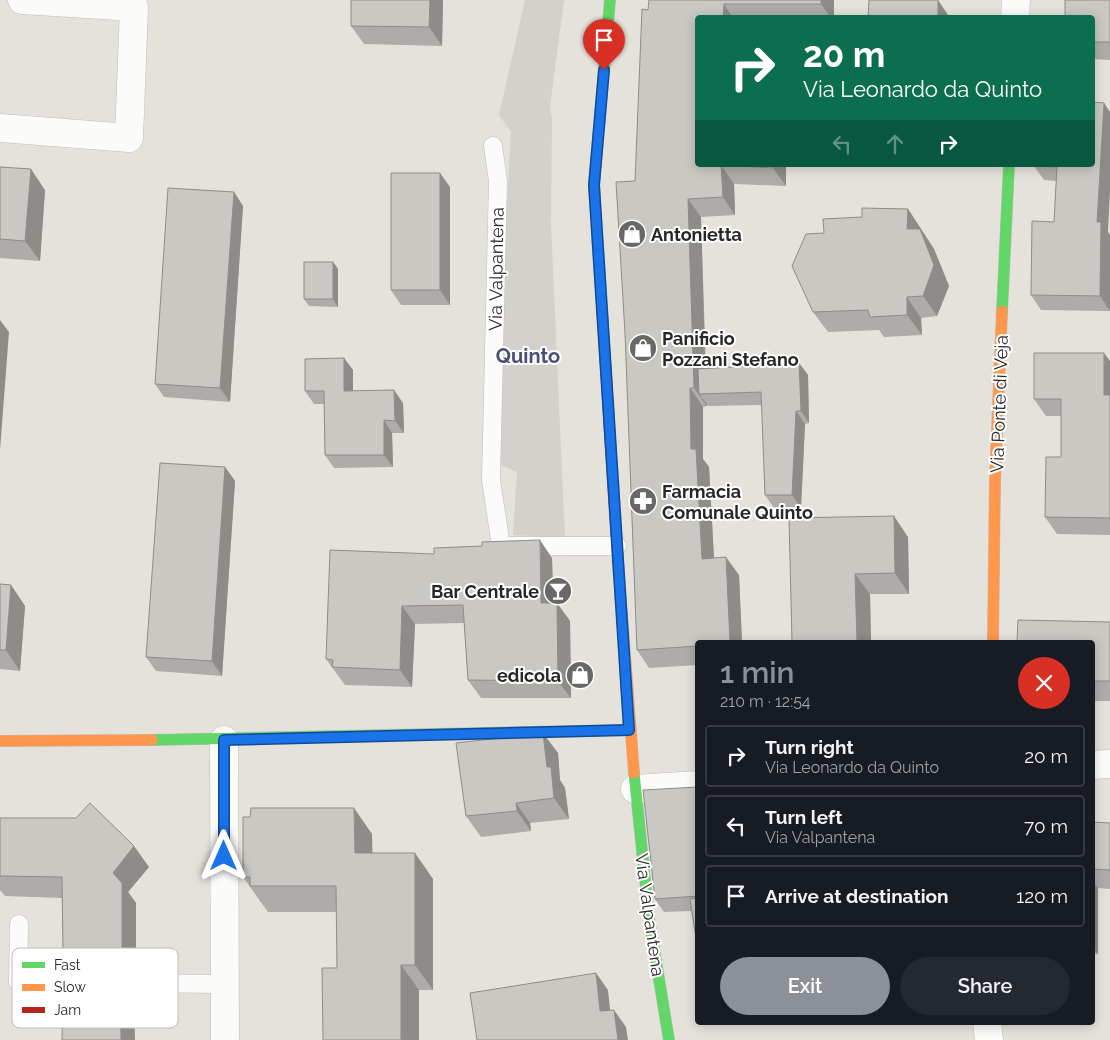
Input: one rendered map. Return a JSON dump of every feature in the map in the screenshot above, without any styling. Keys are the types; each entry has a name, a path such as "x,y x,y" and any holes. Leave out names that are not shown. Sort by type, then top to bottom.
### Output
{"street":[{"path":"1,128 129,138 135,4 22,0"},
{"name":"Via Valpantena","path":"610,0 594,185 629,730 649,918 668,1040"},
{"path":"1015,15 1016,0"},
{"name":"Via Ponte di Veja","path":"993,640 996,479 1009,167"},
{"path":"0,741 224,740 629,730"},
{"path":"224,740 225,1040"},
{"path":"1095,765 1110,764"},
{"path":"635,789 695,785"},
{"path":"987,1025 989,1040"}],"lane":[{"name":"Via Valpantena","path":"493,146 498,181 491,480 501,546 617,546"},
{"path":"19,924 19,948"},
{"path":"178,984 225,984"}],"shaded area":[{"path":"525,0 564,0 550,107 552,119 551,224 565,538 513,535 517,472 498,464 504,261 511,132 499,115"}],"building":[{"path":"351,0 430,0 429,27 351,26"},
{"path":"649,0 821,0 821,4 724,4 723,15 695,15 695,167 721,167 723,197 688,199 694,388 690,388 691,449 696,449 702,559 726,557 730,640 695,640 695,646 637,650 625,333 616,182 635,181 642,9 648,10"},
{"path":"869,0 938,0 938,15 868,15"},
{"path":"1065,0 1110,0 1110,42 1095,42 1095,15 1065,15"},
{"path":"1095,102 1104,103 1097,222 1101,222 1100,296 1031,295 1032,221 1054,222 1057,167 1095,167"},
{"path":"0,167 31,169 25,241 0,239"},
{"path":"391,173 440,173 440,290 391,290"},
{"path":"168,188 234,192 220,388 155,384"},
{"path":"862,208 908,209 907,229 920,229 934,265 923,296 907,297 907,315 870,317 868,310 813,312 792,266 806,234 824,233 823,219 862,217"},
{"path":"304,262 333,262 333,299 304,299"},
{"path":"1034,353 1104,353 1104,395 1110,395 1110,518 1045,517 1046,457 1061,457 1061,399 1034,399"},
{"path":"344,358 344,391 394,390 395,421 384,420 384,455 325,455 324,391 305,391 305,359"},
{"path":"799,363 801,411 796,411 792,495 765,495 761,392 699,394 698,369"},
{"path":"160,463 225,467 212,661 146,657"},
{"path":"894,516 895,573 855,574 857,640 792,640 789,518"},
{"path":"540,540 541,603 557,603 558,681 468,680 463,605 402,606 400,670 332,667 333,660 326,659 330,550 434,554 434,548 482,546 482,542"},
{"path":"0,584 11,585 6,650 0,650"},
{"path":"1018,620 1110,622 1110,681 1095,681 1095,640 1017,640"},
{"path":"543,733 547,767 551,767 554,798 516,803 517,811 466,816 456,743"},
{"path":"695,787 695,896 655,899 643,790"},
{"path":"90,803 134,846 113,873 122,883 122,948 63,948 62,877 0,876 0,818 76,818"},
{"path":"251,808 354,808 355,853 415,853 415,965 401,965 401,1040 323,1040 322,968 337,968 336,886 250,886 250,877 243,877 243,817 250,817"},
{"path":"1095,822 1110,823 1110,870 1095,869"},
{"path":"695,898 695,932 690,899"},
{"path":"596,973 600,1011 614,1010 618,1040 477,1040 470,993"},
{"path":"62,1028 121,1028 121,1040 62,1040"}],"traffic: fast":[{"path":"602,309 594,185 610,0"},
{"path":"1002,311 1009,167"},
{"path":"152,740 629,730"},
{"path":"634,773 649,918 669,1040"}],"traffic: slow":[{"path":"993,640 995,479 1002,311"},
{"path":"618,563 634,773"},
{"path":"0,741 152,740"}],"traffic: jam":[{"path":"602,309 618,563"}],"place":[{"name":"Antonietta","path":"632,234"},
{"name":"Panificio Pozzani Stefano","path":"643,348"},
{"name":"Farmacia Comunale Quinto","path":"643,501"},
{"name":"Bar Centrale","path":"558,591"},
{"name":"edicola","path":"580,675"}],"district":[{"name":"Quinto","path":"528,356"}],"route":[{"path":"224,856 224,740 629,730 594,185 604,70"}]}
